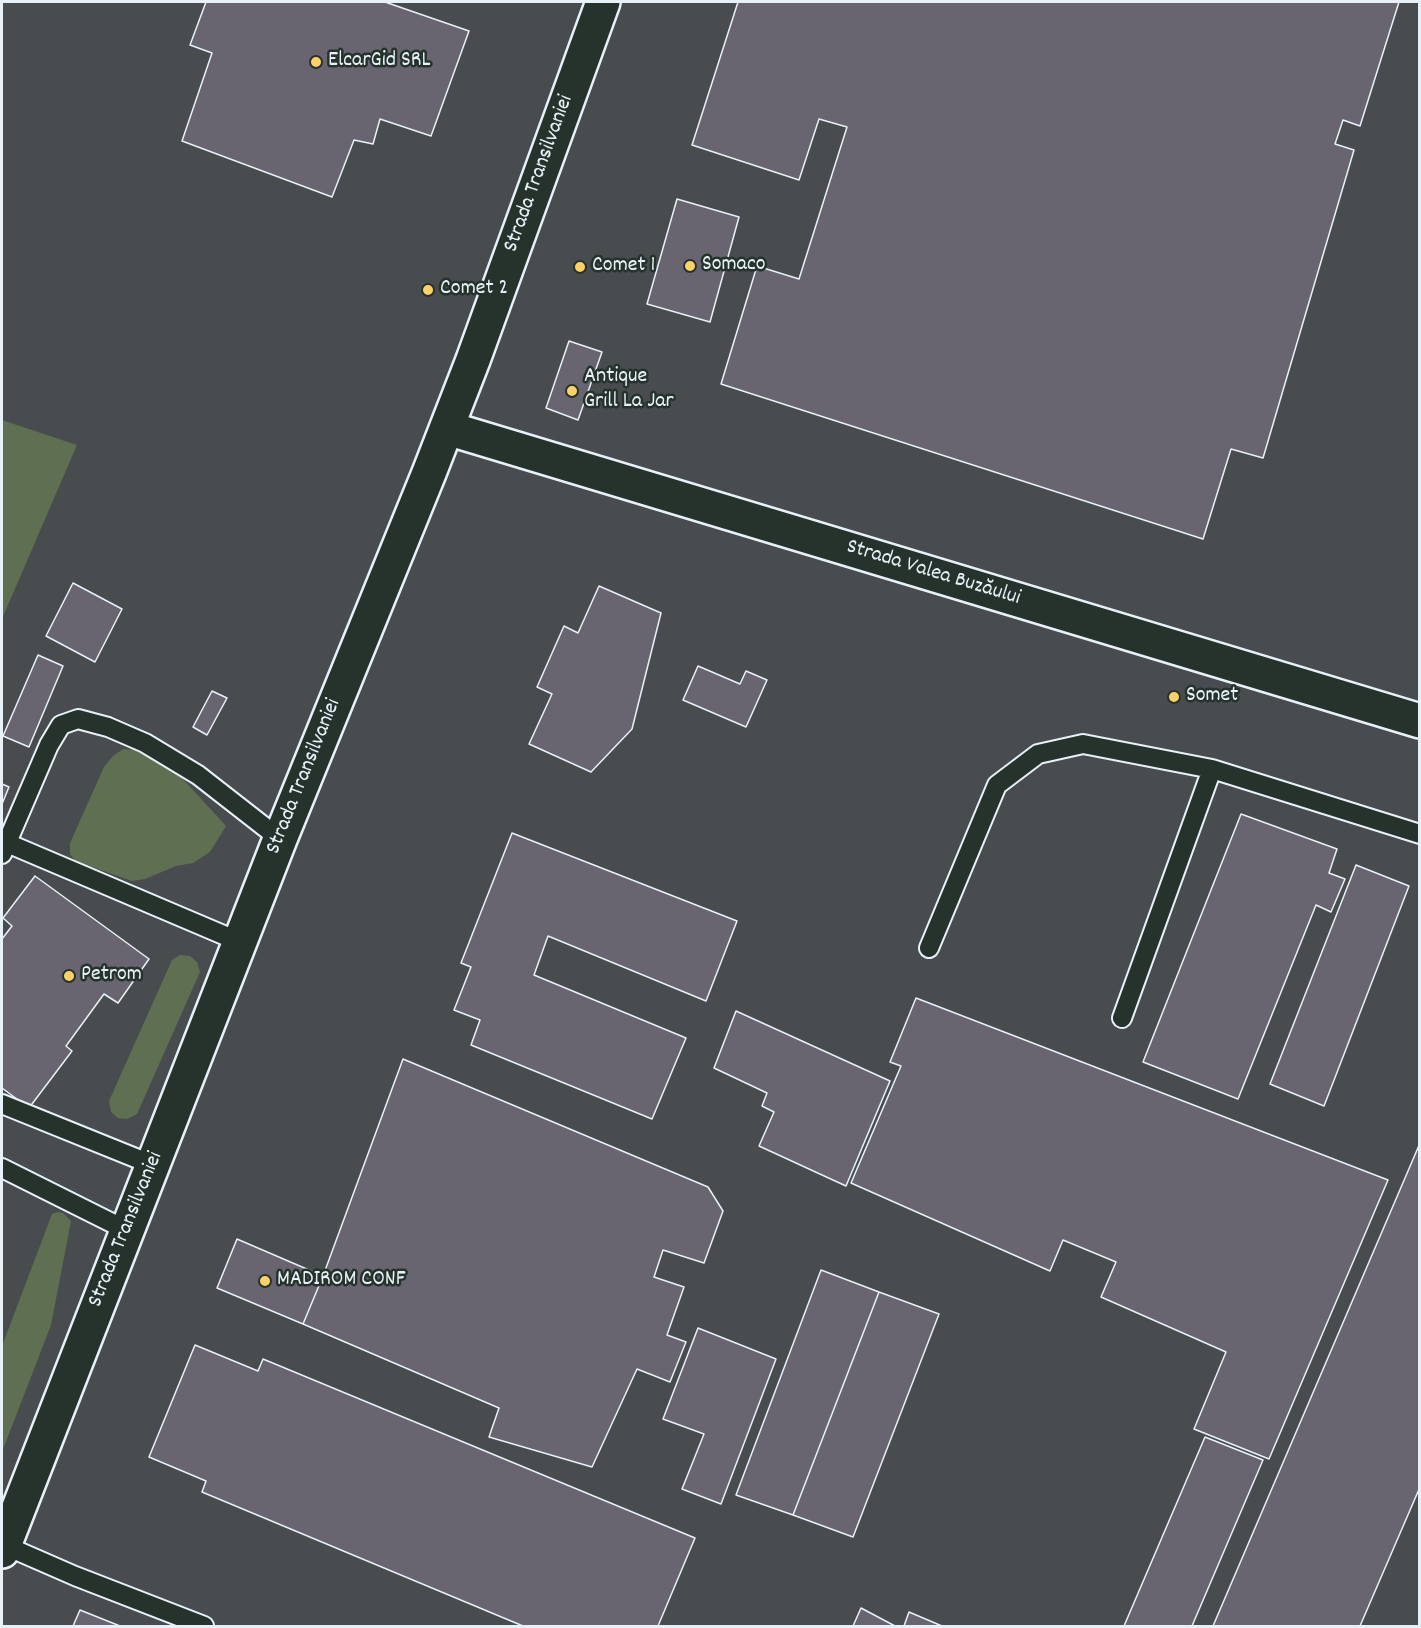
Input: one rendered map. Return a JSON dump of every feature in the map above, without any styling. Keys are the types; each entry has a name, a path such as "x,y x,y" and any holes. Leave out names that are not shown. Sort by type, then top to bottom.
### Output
{"main road":[{"name":"Strada Transilvaniei","path":"3,1548 280,839 447,428 603,2"},
{"name":"Strada Valea Buzăului","path":"447,428 1419,721"}],"lane":[{"path":"240,942 4,849 61,725 78,719 108,727 145,743 198,775 280,839"},
{"path":"929,948 997,785 1038,754 1083,744 1212,770 1419,834"},
{"path":"1122,1018 1212,770"},
{"path":"2,1104 153,1165"},
{"path":"2,1168 126,1230"},
{"path":"3,1548 204,1626"}],"shaded area":[{"path":"2,2 1419,2 1419,1626 2,1626 2,619 76,446 2,420"}],"green space":[{"path":"2,420 77,445 2,619"},
{"path":"123,749 138,750 181,777 226,826 210,852 193,863 176,866 145,879 132,881 75,861 70,854 70,843 104,767"},
{"path":"180,955 190,956 197,962 200,972 137,1114 127,1119 118,1118 111,1112 109,1101 172,960"},
{"path":"63,1213 71,1221 51,1325 2,1452 2,1346 52,1214"}],"building":[{"path":"206,2 385,2 469,31 431,136 380,119 373,144 354,140 332,197 182,141 212,53 190,45"},
{"path":"738,2 1399,2 1360,126 1343,120 1335,144 1354,150 1263,458 1231,449 1203,539 721,384 757,266 799,279 847,127 819,119 799,180 692,145"},
{"path":"677,199 739,217 710,322 647,304"},
{"path":"569,341 602,352 578,420 546,408"},
{"path":"73,583 122,609 95,662 46,636"},
{"path":"599,586 661,613 632,729 591,772 529,744 552,694 537,687 564,626 578,633"},
{"path":"38,655 63,666 29,747 3,736"},
{"path":"698,666 740,684 746,671 767,680 746,727 683,700"},
{"path":"212,691 227,698 207,735 193,727"},
{"path":"2,784 9,787 2,804"},
{"path":"1241,814 1337,849 1329,873 1345,879 1331,912 1316,905 1238,1099 1143,1062"},
{"path":"512,833 737,921 706,1001 548,936 534,975 686,1038 652,1119 471,1045 480,1020 454,1010 471,967 461,963"},
{"path":"1356,865 1409,886 1324,1106 1270,1084"},
{"name":"Petrom","path":"35,876 149,959 118,1003 104,994 66,1046 72,1051 29,1108 2,1088 2,939 12,926 3,918"},
{"path":"916,998 1388,1180 1269,1459 1194,1429 1226,1352 1101,1297 1116,1262 1063,1240 1050,1271 851,1183 901,1066 890,1062"},
{"path":"736,1011 890,1081 846,1186 759,1146 774,1112 762,1106 767,1093 714,1068"},
{"path":"403,1059 708,1187 723,1211 704,1263 663,1250 654,1277 684,1287 667,1335 686,1342 670,1382 637,1369 592,1467 489,1437 499,1408 303,1324"},
{"path":"1420,1143 1420,1487 1360,1626 1213,1626"},
{"path":"237,1239 323,1276 303,1324 217,1288"},
{"path":"821,1270 879,1292 793,1515 736,1495"},
{"path":"879,1292 939,1314 853,1537 793,1515"},
{"path":"698,1328 776,1359 721,1504 682,1489 704,1434 663,1419"},
{"path":"195,1345 258,1371 263,1359 695,1538 658,1626 523,1626 202,1492 206,1481 149,1457"},
{"path":"1205,1437 1263,1460 1192,1626 1124,1626"},
{"path":"861,1608 895,1626 853,1626"},
{"path":"80,1610 120,1626 73,1626"},
{"path":"909,1612 942,1626 904,1626"}],"place":[{"name":"ElcarGid SRL","path":"316,62"},
{"name":"Somaco","path":"690,266"},
{"name":"Comet 1","path":"580,267"},
{"name":"Comet 2","path":"428,290"},
{"name":"Antique Grill La Jar","path":"572,391"},
{"name":"Somet","path":"1174,697"},
{"name":"Petrom","path":"69,976"},
{"name":"MADIROM CONF","path":"265,1281"}]}
